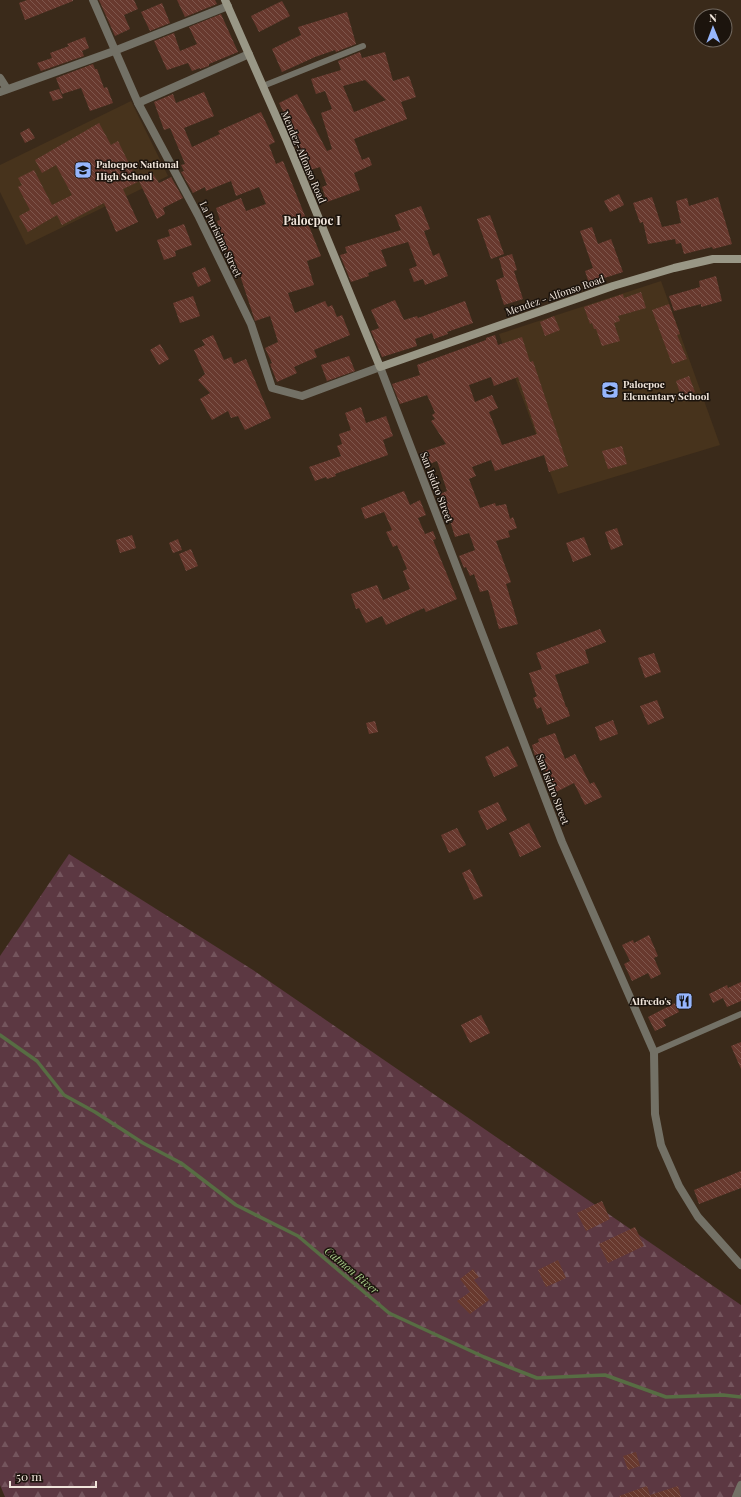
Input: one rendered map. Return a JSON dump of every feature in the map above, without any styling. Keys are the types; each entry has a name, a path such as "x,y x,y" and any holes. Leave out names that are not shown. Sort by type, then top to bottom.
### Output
{"main road":[{"name":"Mendez-Alfonso Road","path":"227,3 264,86 380,367"},
{"name":"Mendez - Alfonso Road","path":"380,367 613,286 674,268 713,259 741,260"}],"street":[{"name":"La Purisima Street","path":"93,0 138,103 198,215 251,324 272,388 302,396 380,367"},
{"path":"0,78 3,90 114,51 227,3"},
{"path":"138,103 250,54"},
{"name":"San Isidro Street","path":"380,367 562,842 654,1052 655,1114 661,1145 679,1186 698,1217 741,1265"},
{"path":"736,1497 741,1485"}],"lane":[{"path":"264,86 364,46"},
{"path":"654,1052 741,1014"}],"shaded area":[{"name":"Palocpoc National High School","path":"131,101 168,176 26,245 0,192 0,165"},
{"name":"Palocpoc Elementary School","path":"661,281 720,445 558,494 499,334"}],"green space":[{"path":"69,854 253,970 741,1305 741,1497 5,1497 0,1485 0,956"}],"building":[{"path":"27,0 73,1 25,20 19,3"},
{"path":"99,0 134,0 138,9 124,15 130,29 115,36"},
{"path":"177,0 215,0 217,4 185,17"},
{"path":"282,1 290,16 259,32 251,16"},
{"path":"162,3 170,23 150,31 141,12"},
{"path":"347,12 356,44 336,52 335,50 315,57 282,72 272,49 301,35 298,27"},
{"path":"221,14 238,52 200,69 192,71 188,63 167,70 154,41 174,33 180,51 197,44 189,27"},
{"path":"85,37 89,48 82,51 84,56 41,71 37,63 52,58 50,53 69,46 67,44"},
{"path":"360,52 362,58 385,52 393,81 409,76 416,97 401,102 407,119 354,139 362,160 369,157 372,165 354,173 360,190 327,202 322,187 327,185 320,167 307,171 279,103 297,94 327,151 332,149 321,113 332,109 325,91 316,94 311,79 341,70 338,61","holes":["365,80 386,100 354,112 343,86"]},
{"path":"93,64 95,69 97,69 104,88 107,87 113,103 90,111 81,88 62,94 56,78"},
{"path":"59,89 63,98 53,101 49,92"},
{"path":"204,92 214,116 184,128 192,147 220,134 218,131 261,112 275,142 269,145 276,164 283,161 321,256 307,261 314,285 288,293 295,313 325,301 328,307 332,305 337,317 342,315 350,335 314,350 317,357 294,367 297,373 277,382 270,364 272,363 265,348 278,342 270,316 255,321 236,263 234,264 231,254 229,255 217,221 220,220 216,208 241,198 246,211 266,204 259,187 236,196 231,181 206,191 205,187 193,193 181,172 184,171 181,165 185,164 170,128 164,130 154,102 173,94 176,103"},
{"path":"99,123 111,145 118,141 138,182 123,189 138,222 116,232 104,203 62,225 57,215 28,232 19,216 30,210 18,187 22,185 18,178 34,170 52,205 72,195 56,165 42,173 35,160"},
{"path":"29,128 35,138 25,143 20,133"},
{"path":"151,171 159,183 171,177 183,198 163,208 165,214 157,219 138,179"},
{"path":"619,194 624,205 610,212 604,201"},
{"path":"652,197 662,227 681,223 676,201 687,198 689,206 718,197 732,244 684,254 681,243 676,244 675,239 648,244 643,222 640,223 633,203"},
{"path":"421,206 430,229 424,231 433,256 439,253 448,276 425,285 423,279 414,282 409,269 417,266 408,242 381,250 387,266 368,273 369,276 351,282 340,255 347,253 345,247 401,230 395,215"},
{"path":"490,215 504,254 491,259 477,219"},
{"path":"184,224 192,245 175,251 176,256 164,260 157,240 170,236 168,230"},
{"path":"592,227 598,244 611,239 623,272 589,283 585,271 593,268 580,231"},
{"path":"512,254 517,270 514,271 523,299 504,305 496,280 504,277 499,258"},
{"path":"205,267 211,281 198,287 192,273"},
{"path":"716,276 722,301 701,307 701,304 674,311 669,296 700,287 699,281"},
{"path":"641,292 646,308 618,316 620,321 614,323 620,341 602,346 596,329 594,329 592,323 590,324 584,307 623,294 624,298"},
{"path":"193,296 200,316 180,323 173,303"},
{"path":"395,300 404,320 417,316 418,318 465,301 473,323 447,332 448,334 434,339 432,333 415,339 417,346 382,357 371,331 379,328 371,310"},
{"path":"669,304 680,334 677,335 687,359 672,364 652,310"},
{"path":"554,316 560,330 545,336 540,322"},
{"path":"213,335 224,360 231,357 234,364 246,359 271,418 245,430 238,416 231,418 228,411 212,420 200,399 210,393 198,380 205,374 194,350 205,345 202,340"},
{"path":"495,335 498,345 522,337 530,362 533,361 568,466 549,472 544,455 495,471 491,460 472,467 476,476 469,479 480,508 495,503 496,506 506,504 510,519 513,517 517,528 508,531 510,537 496,541 511,582 506,584 518,624 499,629 488,590 480,592 474,574 470,576 466,567 464,568 459,556 475,550 469,533 455,537 440,494 447,491 437,461 424,466 419,453 446,444 431,421 435,419 432,415 435,413 427,395 400,404 392,384 420,375 417,365 486,340 486,338","holes":["491,377 494,386 518,377 537,434 502,445 489,412 498,408 492,395 475,402 469,385"]},
{"path":"160,344 169,359 159,365 150,350"},
{"path":"349,356 355,371 327,381 321,365"},
{"path":"689,376 695,392 681,396 676,381"},
{"path":"361,407 366,423 386,416 393,436 383,440 388,455 335,474 336,476 327,479 326,477 315,481 309,467 341,456 337,446 342,444 339,434 351,430 345,413"},
{"path":"622,446 627,464 608,469 602,451"},
{"path":"404,491 410,505 420,500 426,515 418,518 425,534 433,531 436,539 433,540 457,599 426,612 424,608 386,625 382,616 366,623 359,608 356,609 351,594 377,585 383,600 410,589 403,571 407,569 397,545 393,547 386,532 392,530 384,512 365,519 361,508"},
{"path":"617,528 623,545 611,550 605,532"},
{"path":"132,535 136,548 120,553 116,540"},
{"path":"584,537 591,555 573,562 566,543"},
{"path":"178,539 182,550 173,553 169,543"},
{"path":"191,549 198,566 186,571 179,554"},
{"path":"600,629 606,642 585,650 589,663 555,675 570,716 547,725 541,707 537,709 533,698 537,696 529,673 542,669 536,653"},
{"path":"654,653 661,672 645,678 638,658"},
{"path":"657,700 664,718 648,725 640,706"},
{"path":"613,720 618,734 600,741 595,727"},
{"path":"375,721 378,732 369,734 366,723"},
{"path":"555,733 565,759 575,754 590,784 594,782 602,797 585,805 574,783 556,792 540,759 536,760 532,745 539,742 538,739"},
{"path":"508,746 518,766 494,777 485,757"},
{"path":"498,802 507,820 487,830 478,811"},
{"path":"529,823 541,847 520,857 509,833"},
{"path":"457,828 466,845 449,853 441,835"},
{"path":"470,869 483,896 474,900 462,873"},
{"path":"649,935 658,956 654,958 661,974 651,979 648,973 632,981 624,964 630,961 622,945 633,940 634,943"},
{"path":"741,982 741,1001 727,1007 723,998 713,1003 709,994 727,985 728,988"},
{"path":"675,1003 679,1012 663,1020 666,1026 655,1031 648,1017"},
{"path":"481,1015 490,1033 470,1043 461,1025"},
{"path":"741,1042 741,1069 731,1046"},
{"path":"741,1171 741,1188 699,1204 694,1190"},
{"path":"602,1201 610,1219 586,1231 577,1213"},
{"path":"635,1227 644,1246 608,1263 599,1244"},
{"path":"558,1260 566,1278 546,1287 538,1270"},
{"path":"473,1269 479,1277 474,1280 489,1300 470,1314 457,1301 470,1292 460,1279"},
{"path":"636,1452 640,1466 628,1470 623,1456"},
{"path":"647,1486 650,1495 678,1486 681,1497 619,1496"}],"waterway":[{"name":"Catmon River","path":"0,1035 37,1061 64,1095 95,1112 143,1143 181,1163 236,1205 298,1236 389,1313 484,1357 537,1378 605,1375 666,1397 723,1395 741,1397"}],"place":[{"name":"Palocpoc National High School","path":"83,170"},
{"name":"Palocpoc Elementary School","path":"610,390"},
{"name":"Alfredo's","path":"684,1001"}],"district":[{"name":"Palocpoc I","path":"312,220"}]}
